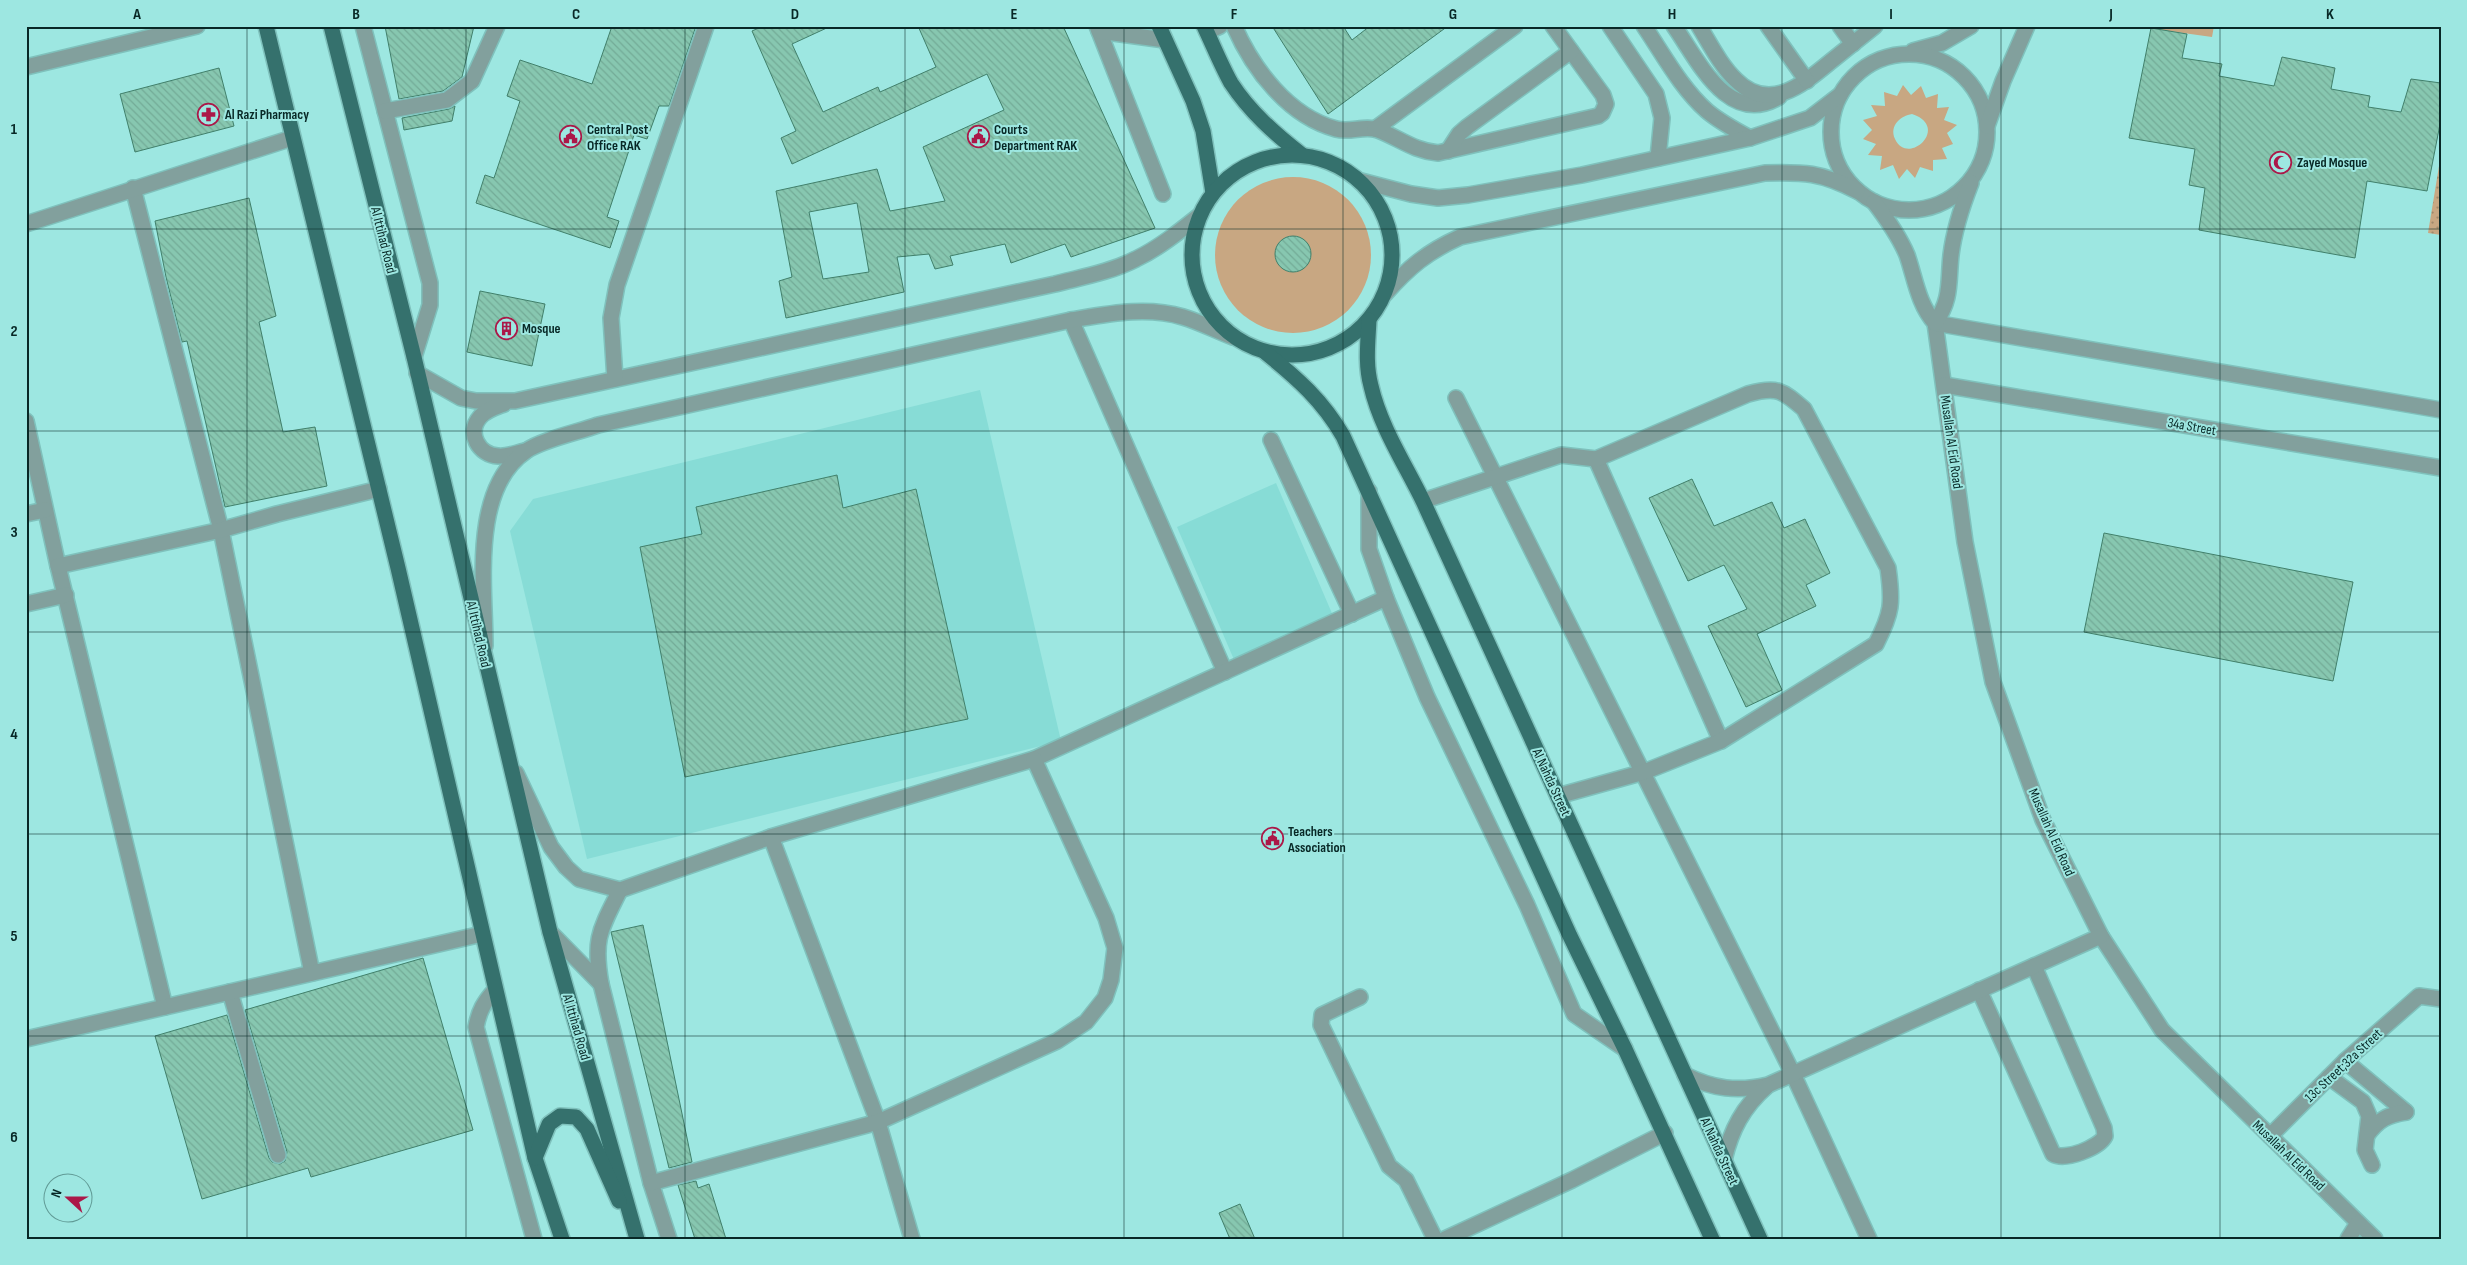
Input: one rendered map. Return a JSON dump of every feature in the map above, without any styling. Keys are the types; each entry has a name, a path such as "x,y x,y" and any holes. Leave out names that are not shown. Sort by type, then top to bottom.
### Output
{"main road":[{"path":"266,26 379,490 535,1158 562,1239"},
{"name":"Al Ittihad Road","path":"331,26 414,357 550,932 636,1239"},
{"path":"1210,28 1231,82 1252,111 1272,132 1302,155"},
{"path":"1162,33 1193,101 1201,124 1213,193"},
{"path":"1266,353 1294,356 1322,352 1348,340 1369,320 1385,294 1392,264 1391,234 1380,205 1361,181 1334,163 1302,155 1277,156 1253,162 1231,175 1213,193 1200,215 1192,248 1195,282 1210,313 1233,337 1266,353 1297,377 1330,413 1370,490 1566,927 1626,1048 1712,1239"},
{"name":"Al Nahda Street","path":"1369,320 1367,352 1370,384 1377,406 1423,501 1760,1239"},
{"path":"535,1158 549,1124 560,1116 576,1117 587,1129 636,1239"}],"street":[{"path":"26,67 197,26"},
{"path":"363,26 430,283 430,305 414,357"},
{"path":"385,111 447,100 472,81 497,26"},
{"path":"616,380 611,318 617,285 706,26"},
{"path":"1234,26 1243,46 1264,78 1298,109 1334,129 1344,131 1375,129 1421,151 1438,153 1598,116 1602,113 1606,104 1603,95 1554,27"},
{"path":"1375,129 1515,26"},
{"path":"1610,26 1656,94 1662,118 1658,158"},
{"path":"1644,26 1700,105 1717,119 1750,138"},
{"path":"1674,26 1718,89 1733,100 1759,105 1777,98 1807,81 1875,26"},
{"path":"1699,26 1728,72 1741,85 1758,93 1785,93"},
{"path":"1768,26 1807,81"},
{"path":"1840,26 1853,44"},
{"path":"1361,181 1411,194 1438,198 1468,195 1582,175 1750,138 1810,118 1840,95 1856,74 1877,60 1942,43 1970,26"},
{"path":"2027,26 2003,81 1987,127 1984,152 1956,228 1951,255 1949,295 1935,323 2441,410"},
{"path":"1162,33 1098,28 1163,194"},
{"path":"1448,151 1459,134 1467,127 1571,50"},
{"path":"1901,54 1927,55 1950,65 1969,81 1982,103 1987,127"},
{"path":"1840,95 1833,114 1831,136 1837,162 1843,175 1857,191"},
{"path":"26,224 292,138"},
{"path":"1385,294 1410,266 1436,248 1460,237 1764,173 1796,172 1826,176 1857,191 1874,202 1896,209 1925,208 1939,204 1958,192 1974,176"},
{"path":"133,188 221,530 312,973"},
{"name":"Musallah Al Eid Road","path":"1874,202 1898,236 1923,306 1935,323 1965,542 1994,682 2043,820 2101,936 2162,1030 2375,1239"},
{"path":"1200,215 1136,260 1114,268 1055,284 515,401 485,412 478,419 475,440 482,451 492,455 507,455 527,450 598,425 1071,320 1114,313 1155,312 1182,317 1233,337"},
{"path":"1071,320 1225,672"},
{"path":"417,373 461,398 476,401 515,401"},
{"name":"34a Street","path":"1944,384 2441,468"},
{"path":"1423,501 1561,454 1596,459 1748,394 1768,388 1786,394 1804,409 1888,568 1892,594 1889,617 1876,644 1721,741 1644,772 1558,796"},
{"path":"1456,398 1793,1074 1869,1239"},
{"path":"26,421 58,566 165,1007"},
{"path":"1271,440 1352,614"},
{"path":"485,660 484,539 491,500 509,468 527,450"},
{"path":"1596,459 1721,741"},
{"path":"58,566 221,530 277,514 379,490"},
{"path":"1370,490 1368,549 1427,697 1527,905 1574,1014 1626,1048"},
{"path":"26,514 45,510"},
{"path":"26,604 66,595"},
{"path":"507,755 551,847 566,867 579,879 620,890 771,837 1034,758 1386,598"},
{"path":"651,1183 878,1122 1057,1041 1086,1022 1104,998 1111,980 1115,948 1106,918 1034,758"},
{"path":"771,837 878,1122 912,1239"},
{"path":"620,890 601,928 596,955 601,984 651,1183 668,1239"},
{"path":"550,932 601,984"},
{"path":"26,1039 482,934"},
{"path":"1686,1075 1718,1088 1752,1089 1768,1085 2101,936"},
{"path":"1979,990 2053,1154 2067,1157 2100,1143 2105,1136 2104,1128 2034,966"},
{"path":"495,990 482,1007 476,1027 534,1239"},
{"path":"230,992 278,1155"},
{"name":"13c Street;32a Street","path":"2270,1136 2346,1061 2419,996 2441,1000"},
{"path":"1360,997 1322,1015 1321,1025 1389,1166 1406,1180 1434,1239"},
{"path":"2346,1061 2406,1112 2390,1115 2376,1122 2366,1136"},
{"path":"2329,1077 2363,1102 2369,1116 2365,1150 2372,1164"},
{"path":"1724,1160 1734,1126 1755,1096 1768,1085"},
{"path":"1445,1239 1572,1180 1665,1133"},
{"path":"2348,1239 2358,1222"}],"shaded area":[{"path":"2133,26 2214,26 2212,37"},
{"path":"1903,85 1911,95 1921,86 1926,98 1938,94 1937,108 1949,107 1944,120 1957,125 1947,133 1953,144 1942,148 1947,159 1933,160 1933,171 1920,167 1915,178 1907,169 1899,179 1893,165 1880,170 1882,156 1868,155 1876,144 1863,139 1872,130 1863,120 1877,116 1871,105 1885,106 1884,92 1897,96","holes":["1912,114 1923,120 1928,127 1927,135 1923,142 1909,149 1901,146 1895,139 1894,134 1897,122"]},
{"path":"2441,154 2441,235 2428,233"},
{"path":"1285,177 1301,177 1316,180 1330,186 1343,194 1354,205 1368,232 1371,255 1370,270 1362,292 1354,305 1343,316 1316,330 1301,333 1285,333 1270,330 1256,324 1243,316 1232,305 1218,278 1215,263 1215,247 1218,232 1224,218 1232,205 1243,194 1270,180"},
{"path":"980,390 1061,741 587,859 510,531 533,499"},
{"path":"1276,483 1334,618 1235,662 1177,527"}],"building":[{"path":"385,26 474,26 462,77 443,91 399,99"},
{"name":"Central Post Office RAK","path":"612,26 696,26 669,106 659,106 647,139 634,135 607,217 619,221 610,248 476,203 485,175 494,178 520,101 507,96 520,60 592,84"},
{"path":"763,26 831,26 792,44 823,112 878,87 880,92 936,67 918,26 1063,26 1155,228 1071,257 1065,244 1011,263 1005,244 950,256 953,265 935,269 929,254 897,257 904,292 786,318 779,281 792,277 776,191 877,169 890,211 945,201 923,147 1004,110 987,74 792,164 781,138 796,131 752,31","holes":["857,203 869,272 823,279 809,212"]},
{"path":"1272,26 1343,26 1352,40 1370,26 1448,26 1328,114"},
{"path":"2151,28 2187,34 2182,58 2222,64 2219,76 2274,86 2282,57 2335,68 2331,89 2370,96 2368,107 2401,112 2411,79 2441,83 2441,119 2427,191 2367,181 2355,258 2199,230 2205,188 2189,185 2195,149 2129,138"},
{"path":"219,68 234,126 135,152 120,94"},
{"path":"455,106 452,121 404,130 402,118 449,109"},
{"path":"249,198 276,316 259,322 283,432 315,427 327,486 225,507 187,341 182,342 166,277 155,221"},
{"path":"1293,236 1300,237 1306,241 1310,247 1310,261 1306,267 1300,271 1293,272 1286,271 1280,267 1276,261 1275,254 1276,247 1280,241 1286,237"},
{"name":"Mosque","path":"480,291 545,304 532,366 467,352"},
{"path":"837,475 843,508 916,489 968,719 685,777 640,547 702,534 696,507"},
{"path":"1692,479 1714,526 1772,502 1784,528 1805,519 1830,573 1806,585 1816,606 1757,634 1782,690 1746,707 1708,626 1747,609 1724,565 1688,581 1649,498"},
{"path":"2104,533 2353,582 2333,681 2084,632"},
{"path":"643,925 692,1162 669,1168 611,932"},
{"path":"423,958 473,1130 311,1177 308,1168 202,1199 155,1036 227,1015 269,1158 272,1162 280,1164 285,1161 287,1152 245,1010"},
{"path":"696,1181 698,1188 709,1184 726,1239 695,1239 678,1185"},
{"path":"1240,1204 1255,1239 1230,1239 1219,1213"}],"place":[{"name":"Al Razi Pharmacy","path":"209,114"},
{"name":"Central Post Office RAK","path":"571,137"},
{"name":"Courts Department RAK","path":"978,137"},
{"name":"Zayed Mosque","path":"2281,162"},
{"name":"Mosque","path":"506,328"},
{"name":"Teachers Association","path":"1272,839"}]}
